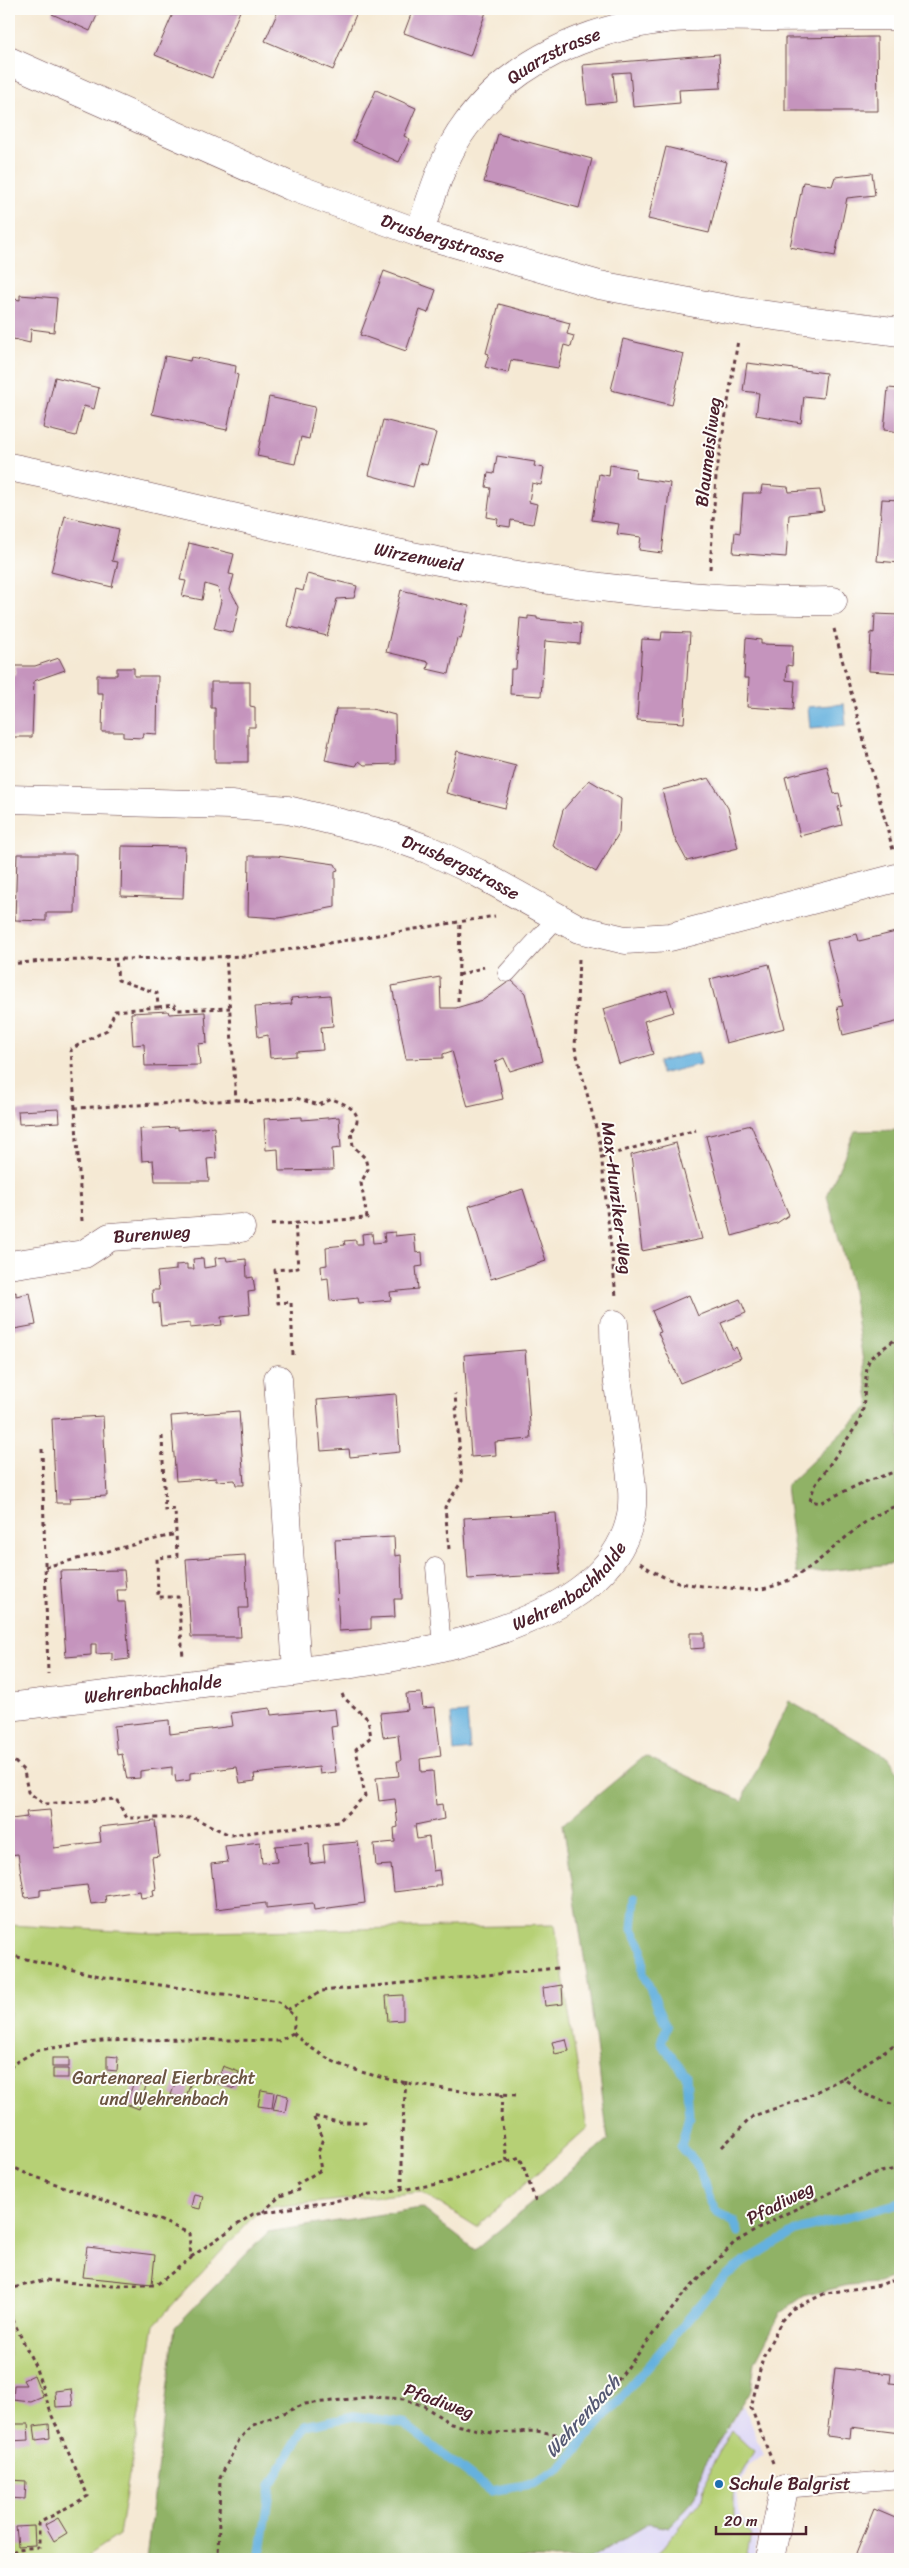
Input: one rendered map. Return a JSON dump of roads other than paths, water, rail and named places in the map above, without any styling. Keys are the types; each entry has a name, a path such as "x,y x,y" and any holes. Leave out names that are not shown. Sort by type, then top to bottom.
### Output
{"street":[{"name":"Quarzstrasse","path":"419,233 446,162 465,126 487,98 511,78 540,59 578,41 619,28 666,19 900,16"},
{"name":"Drusbergstrasse","path":"9,61 290,186 419,233 599,285 743,312 900,332"},
{"name":"Wirzenweid","path":"9,468 63,478 444,563 554,581 708,597 786,602 833,601"},
{"name":"Drusbergstrasse","path":"9,799 231,804 288,810 382,832 428,850 478,873 568,923 624,940 670,937 900,877"},
{"name":"Burenweg","path":"9,1266 84,1254 110,1238 241,1228"},
{"name":"Wehrenbachhalde","path":"9,1707 397,1657 470,1640 536,1616 589,1584 605,1568 619,1549 629,1524 634,1500 614,1351 614,1324"},
{"path":"278,1378 297,1671"},
{"path":"770,2559 784,2489"}],"lane":[{"path":"507,973 568,923"},
{"path":"435,1567 442,1646"},
{"path":"784,2489 900,2479"}],"water":[{"path":"844,704 846,725 810,728 808,707"},
{"path":"698,1052 701,1064 661,1074 658,1062"},
{"path":"467,1713 470,1750 454,1752 451,1714"}],"waterway":[{"path":"635,1898 632,1929 642,1947 643,1973 667,2027 661,2042 686,2075 689,2116 681,2146 700,2169 707,2194 716,2212 734,2222 738,2232"},
{"name":"Wehrenbach","path":"260,2559 271,2485 305,2426 354,2416 403,2423 490,2491 532,2484 560,2469 725,2276 744,2262 796,2231 900,2203"}],"place":[{"name":"Schule Balgrist","path":"719,2484"}],"park label":[{"name":"Gartenareal Eierbrecht und Wehrenbach","path":"164,2088"}]}
